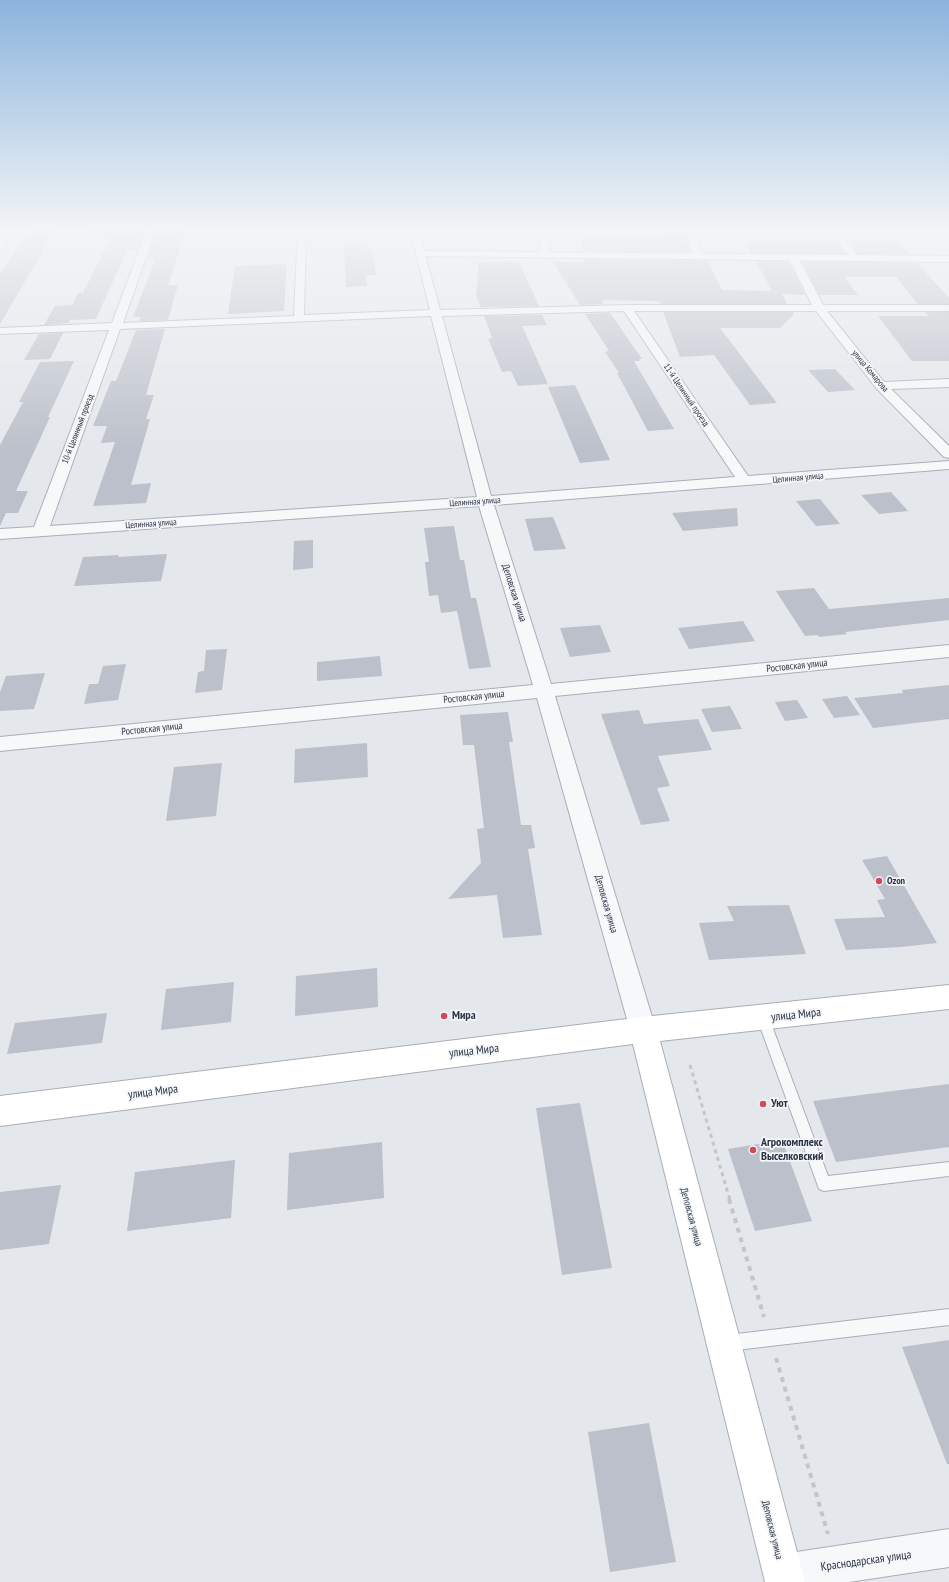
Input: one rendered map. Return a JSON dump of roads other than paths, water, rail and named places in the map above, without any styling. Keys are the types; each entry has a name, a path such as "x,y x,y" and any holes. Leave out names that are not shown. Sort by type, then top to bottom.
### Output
{"street":[{"name":"10-й Целинный проезд","path":"40,532 125,303"},
{"path":"299,319 300,303"},
{"name":"Деповская улица","path":"433,303 485,501 544,690 642,1030 784,1578"},
{"name":"улица Комарова","path":"816,303 881,386 949,454"},
{"path":"0,331 435,313 627,308 949,308"},
{"name":"11-й Целинный проезд","path":"627,308 745,482"},
{"path":"881,386 949,383"},
{"name":"Целинная улица","path":"0,534 485,501 949,465"},
{"name":"Ростовская улица","path":"0,744 949,651"},
{"name":"улица Мира","path":"0,1111 642,1030 949,997"},
{"name":"Краснодарская улица","path":"784,1578 949,1548"}],"lane":[{"path":"763,1018 824,1184 949,1170"},
{"path":"724,1344 949,1317"}],"place":[{"name":"Ozon","path":"879,881"},
{"name":"Мира","path":"444,1016"},
{"name":"Уют","path":"763,1104"},
{"name":"Агрокомплекс Выселковский","path":"753,1150"}]}
